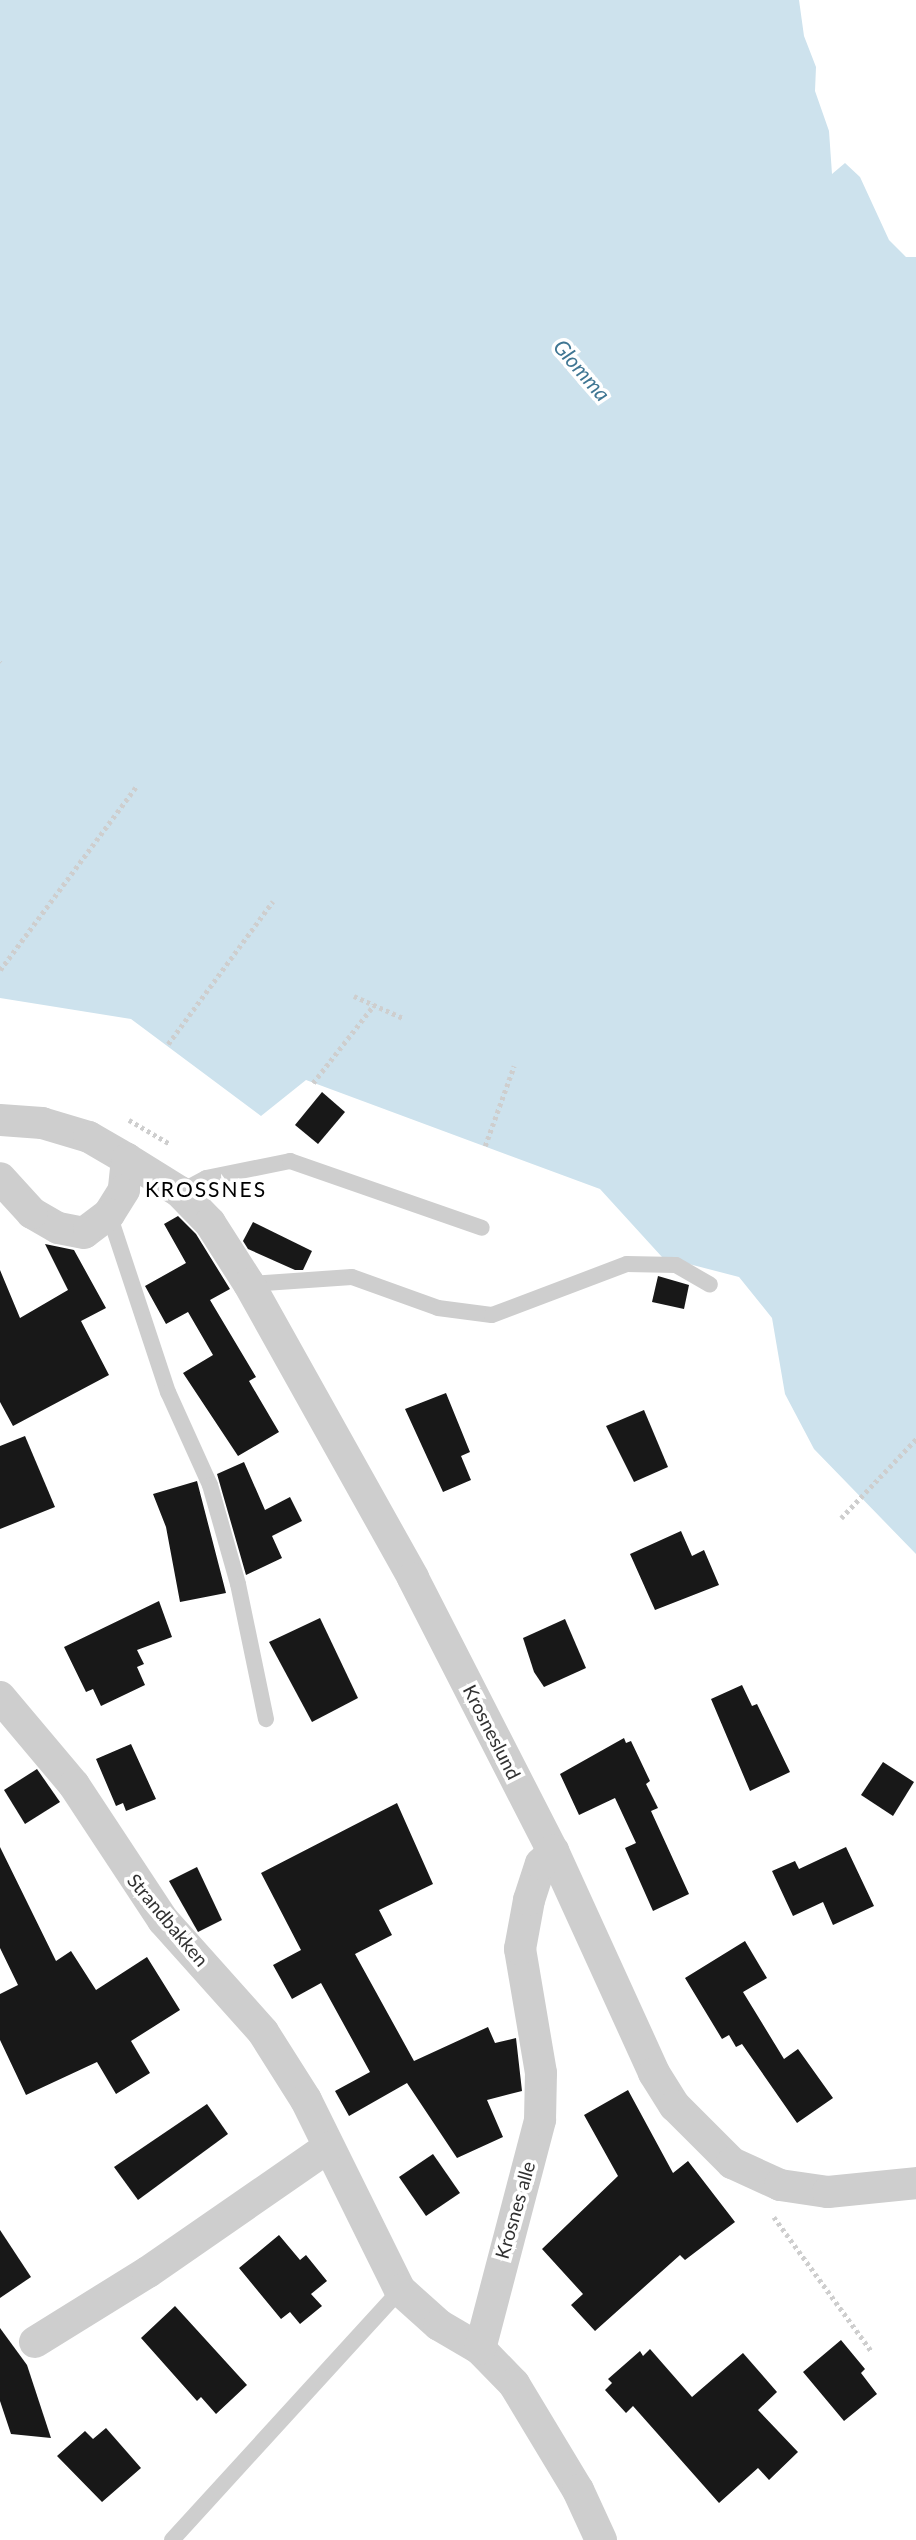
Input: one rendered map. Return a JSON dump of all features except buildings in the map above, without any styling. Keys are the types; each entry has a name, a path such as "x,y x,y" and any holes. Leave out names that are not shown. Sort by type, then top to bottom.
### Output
{"street":[{"name":"Krosneslund","path":"0,1120 42,1122 89,1137 180,1192 210,1223 248,1284 413,1578 553,1852 640,2045 675,2106 732,2163 780,2185 828,2192 916,2183"},
{"path":"0,1178 32,1213 58,1228 84,1233 109,1214 124,1190 127,1159"},
{"name":"Strandbakken","path":"0,1697 74,1785 155,1909 263,2032 306,2100 327,2148 400,2290 439,2325 480,2349"},
{"name":"Krosnes alle","path":"480,2349 540,2120 541,2073 520,1949 541,1864 553,1852"},
{"path":"35,2342 148,2272 327,2148"},
{"path":"480,2349 514,2384 537,2419 601,2540"}],"lane":[{"path":"180,1192 206,1178 290,1161 482,1228"},
{"path":"109,1214 167,1392 210,1485 238,1584 266,1719"},
{"path":"248,1284 352,1277 438,1308 492,1315 627,1265 676,1265 710,1285"},
{"path":"172,2540 400,2290"}],"path":[{"path":"0,970 136,787"},
{"path":"168,1044 273,901"},
{"path":"354,996 403,1018"},
{"path":"313,1083 374,1005"},
{"path":"485,1146 514,1066"},
{"path":"841,1518 916,1439"},
{"path":"780,2185 767,2203 769,2210 872,2352"}],"water":[{"name":"Glomma","path":"0,0 799,0 804,36 816,67 815,91 829,131 832,174 845,163 860,177 889,240 906,257 916,257 916,1554 814,1449 785,1394 772,1318 739,1277 662,1257 600,1189 306,1080 261,1116 131,1019 0,998"}],"district":[{"name":"KROSSNES","path":"206,1189"}]}
